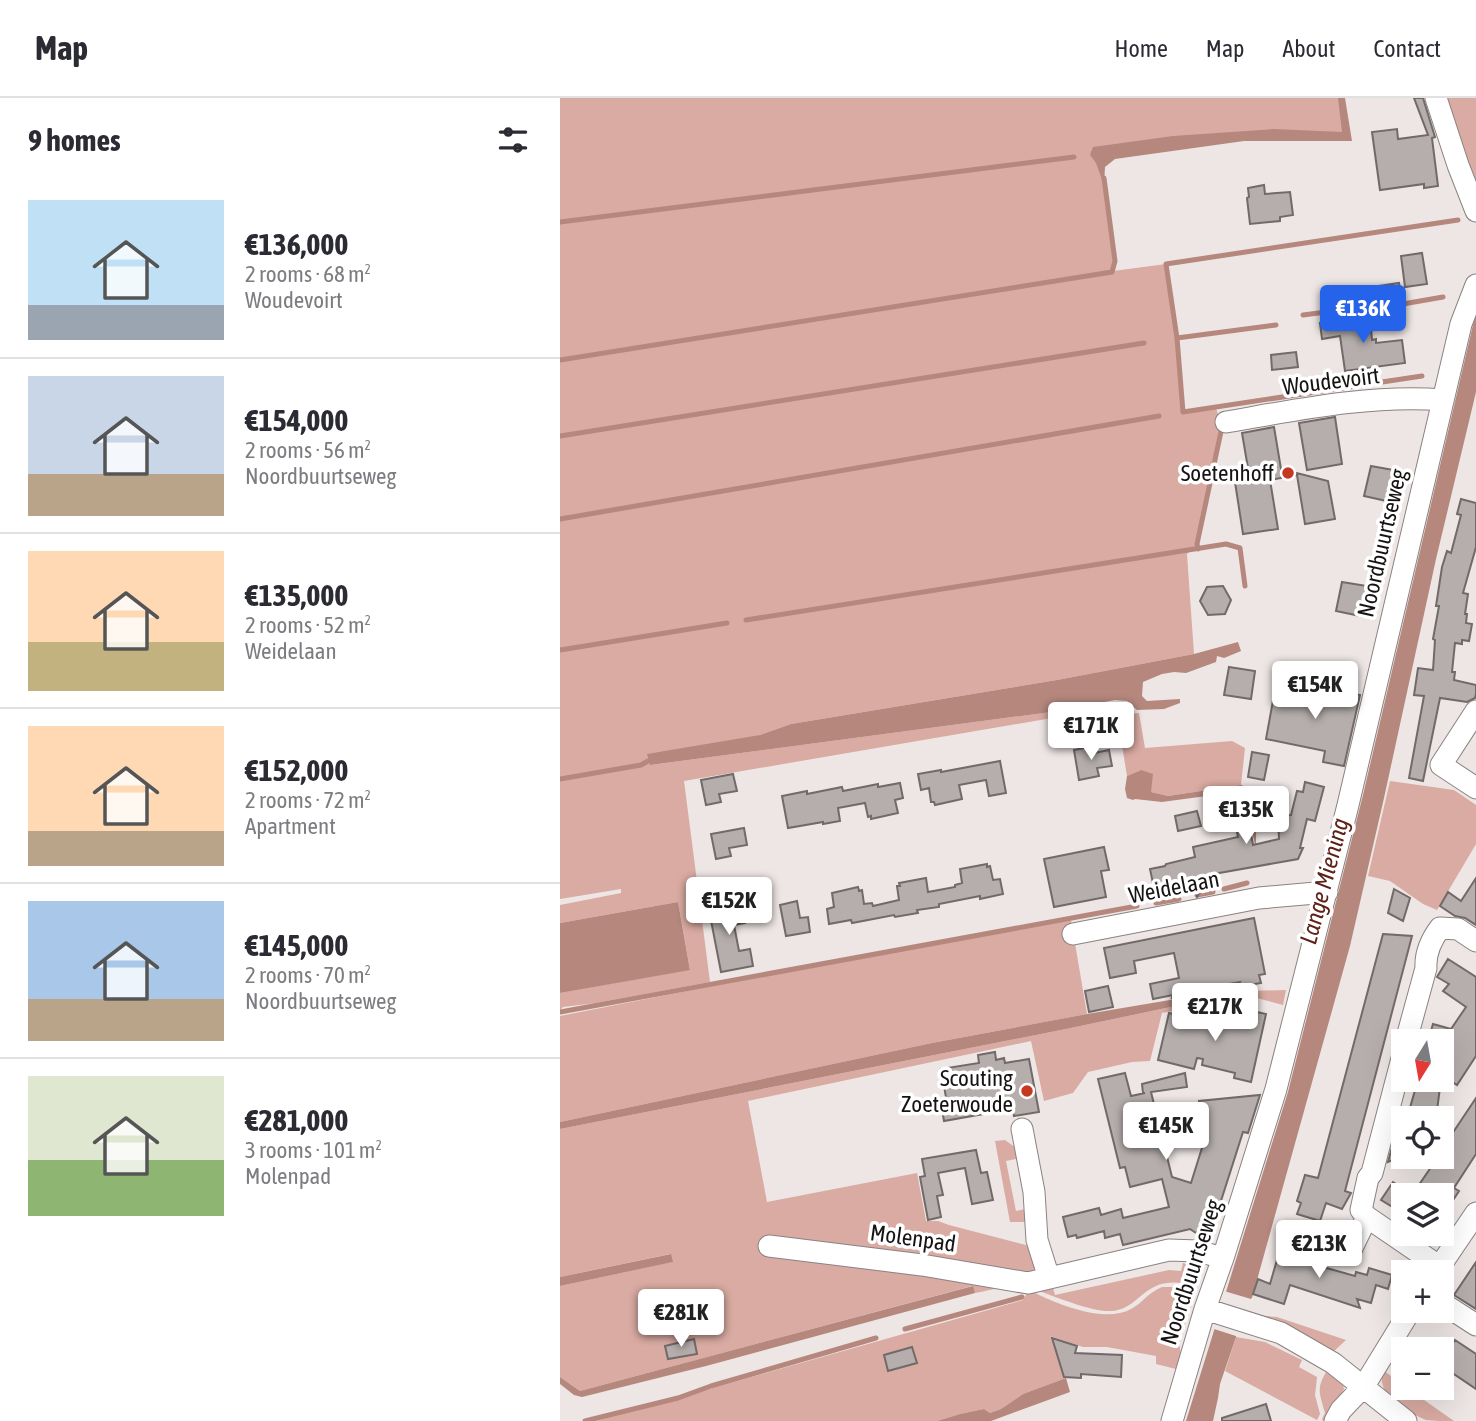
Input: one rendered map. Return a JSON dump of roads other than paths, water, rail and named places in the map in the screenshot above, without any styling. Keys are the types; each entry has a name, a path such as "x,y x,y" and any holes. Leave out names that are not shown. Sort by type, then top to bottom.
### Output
{"street":[{"path":"1436,98 1476,211"},
{"name":"Noordbuurtseweg","path":"1172,1421 1209,1310 1276,1088 1327,891 1461,324 1476,285"},
{"name":"Woudevoirt","path":"1226,422 1333,404 1420,398 1443,400"},
{"path":"1476,711 1441,765 1476,788"},
{"name":"Weidelaan","path":"1073,934 1259,898 1327,891"},
{"path":"1409,1029 1431,940 1440,928 1458,929 1476,941"},
{"path":"1393,1092 1361,1210 1425,1260"},
{"path":"1022,1129 1034,1192 1037,1240 1049,1278"},
{"path":"1445,1260 1476,1213"},
{"path":"1311,1237 1352,1248 1367,1217"},
{"name":"Molenpad","path":"769,1247 922,1265 1028,1283 1169,1250 1198,1251 1223,1258"},
{"path":"1209,1310 1281,1333 1333,1363 1406,1421"},
{"path":"1454,1311 1476,1325"},
{"path":"1335,1421 1341,1410 1364,1387 1403,1323"}],"waterway":[{"path":"560,222 1074,157"},
{"path":"560,360 1112,272 1115,261 1104,178"},
{"path":"1422,376 1183,412 1177,338 1166,264 1458,220"},
{"path":"1303,315 1373,306 1380,308 1443,297"},
{"path":"1177,338 1276,325"},
{"path":"560,436 1144,343"},
{"path":"560,519 1159,416"},
{"path":"1198,549 1222,427"},
{"path":"746,620 1226,544 1240,548 1245,586"},
{"path":"560,650 727,623"},
{"path":"560,779 641,765 648,761"},
{"path":"1224,889 1247,883"},
{"path":"1197,895 1213,892"},
{"path":"1156,903 1179,899"},
{"path":"560,1012 1137,906"},
{"path":"905,1329 1022,1297"},
{"path":"585,1421 678,1398 876,1338"}],"place":[{"name":"Soetenhoff","path":"1288,473"},
{"name":"Scouting Zoeterwoude","path":"1027,1091"}],"water label":[{"name":"Lange Miening","path":"1324,881"}]}
